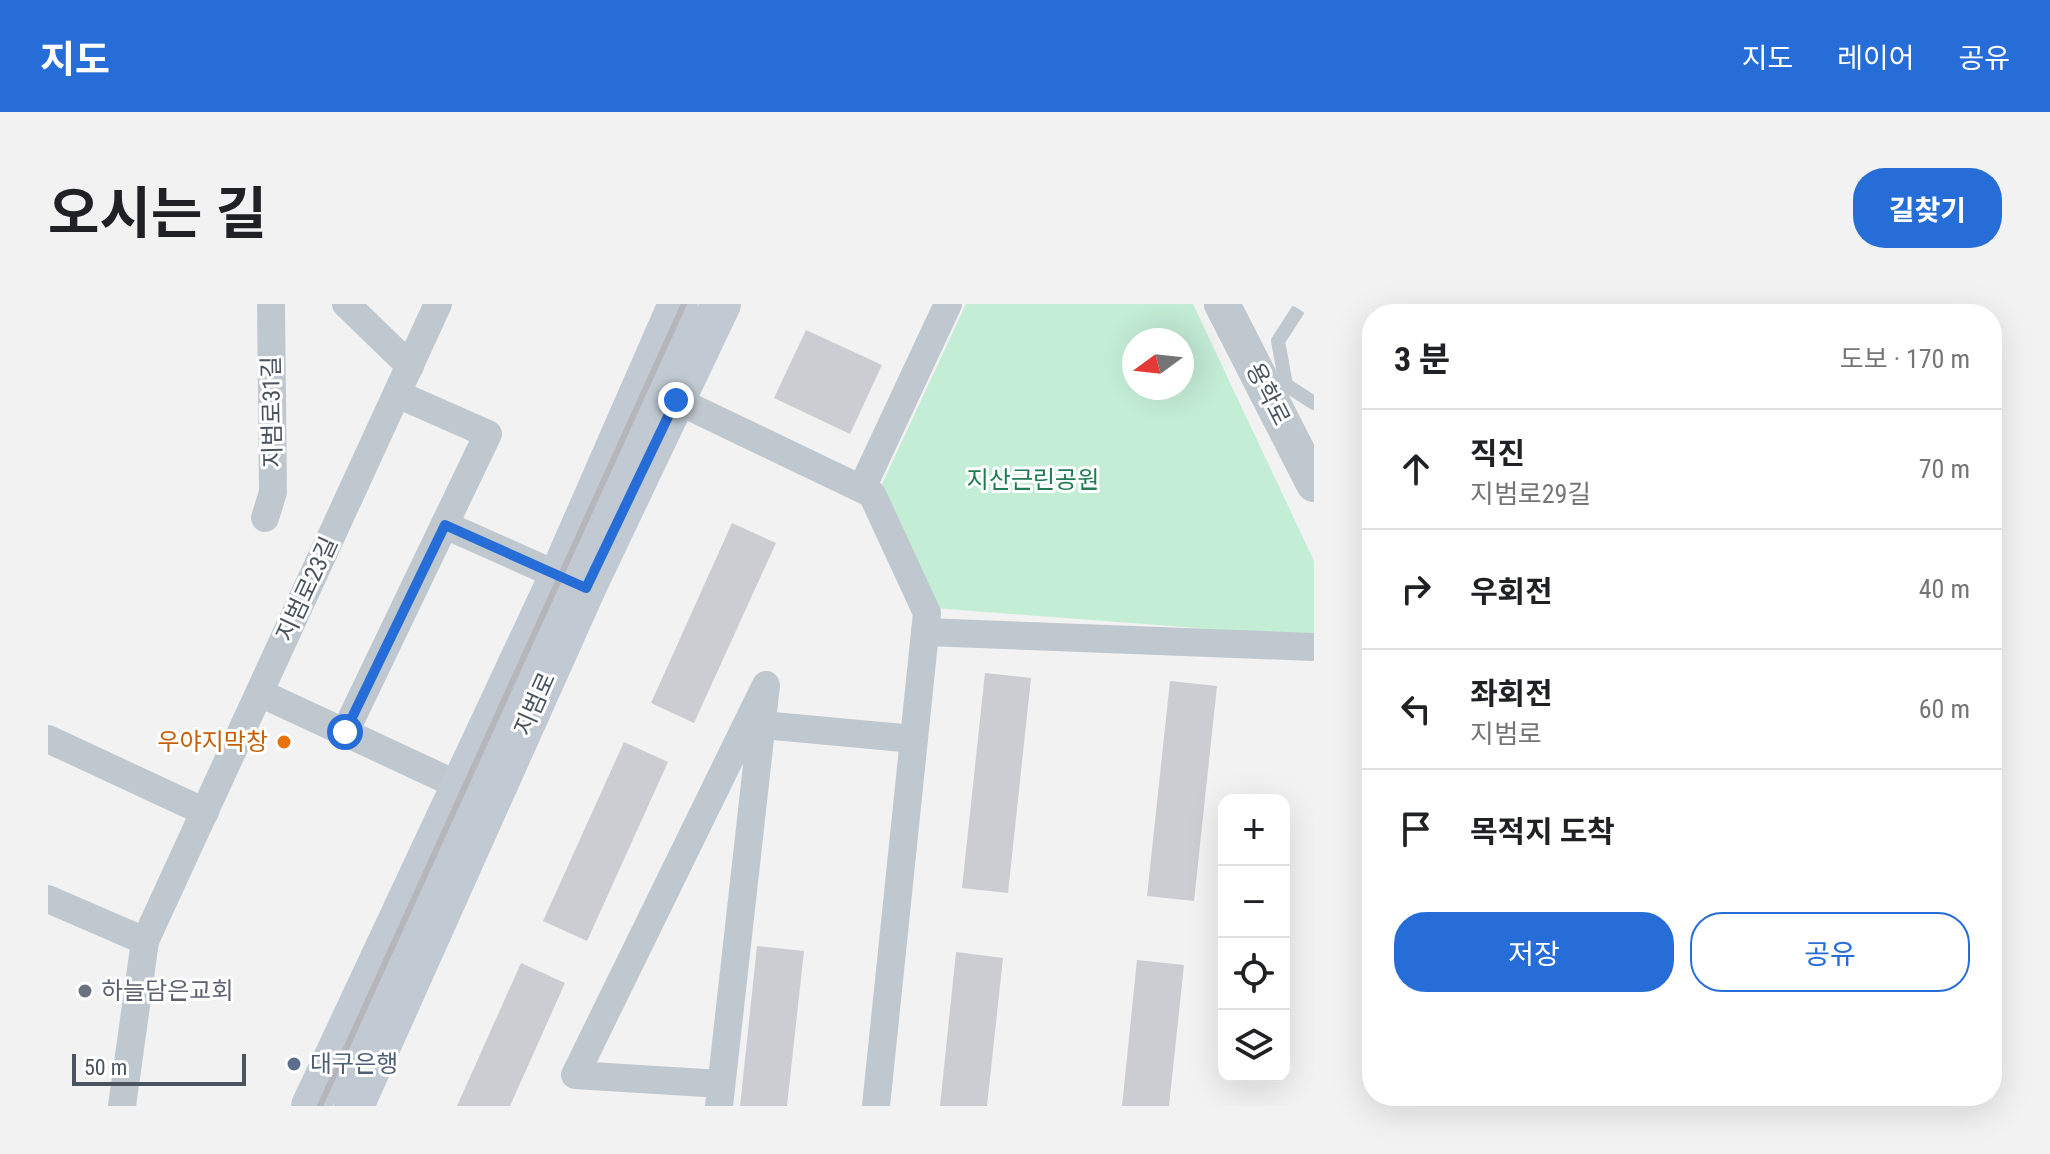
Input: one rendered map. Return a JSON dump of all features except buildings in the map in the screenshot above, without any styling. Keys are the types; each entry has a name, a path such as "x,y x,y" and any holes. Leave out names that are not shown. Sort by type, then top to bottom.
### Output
{"main road":[{"path":"354,1106 476,793 572,582 678,304"},
{"path":"572,582 676,400 721,304"},
{"path":"311,1106 476,793"}],"street":[{"name":"지범로31길","path":"265,518 273,492 271,304"},
{"path":"346,304 410,366"},
{"name":"지범로23길","path":"122,1106 145,941 438,304"},
{"path":"862,488 948,304"},
{"name":"용학로","path":"1222,304 1314,484"},
{"path":"345,732 488,434 397,394"},
{"path":"676,400 872,494 927,613 876,1106"},
{"path":"445,525 572,582"},
{"path":"925,632 1314,647"},
{"path":"766,685 762,725 720,1095 575,1075 766,685"},
{"path":"260,693 476,793"},
{"path":"762,725 914,739"},
{"path":"48,739 205,812"},
{"path":"48,899 145,941"}],"lane":[{"path":"1302,304 1278,341 1286,385 1314,403"}],"green space":[{"name":"지산근린공원","path":"966,304 1193,304 1314,561 1314,637 934,608 882,484"}],"railway":[{"path":"320,1106 684,304"}],"place":[{"name":"우야지막창","path":"284,742"},
{"name":"하늘담은교회","path":"85,991"},
{"name":"대구은행","path":"294,1064"}],"route":[{"path":"345,732 445,525 586,588 676,400"}]}
